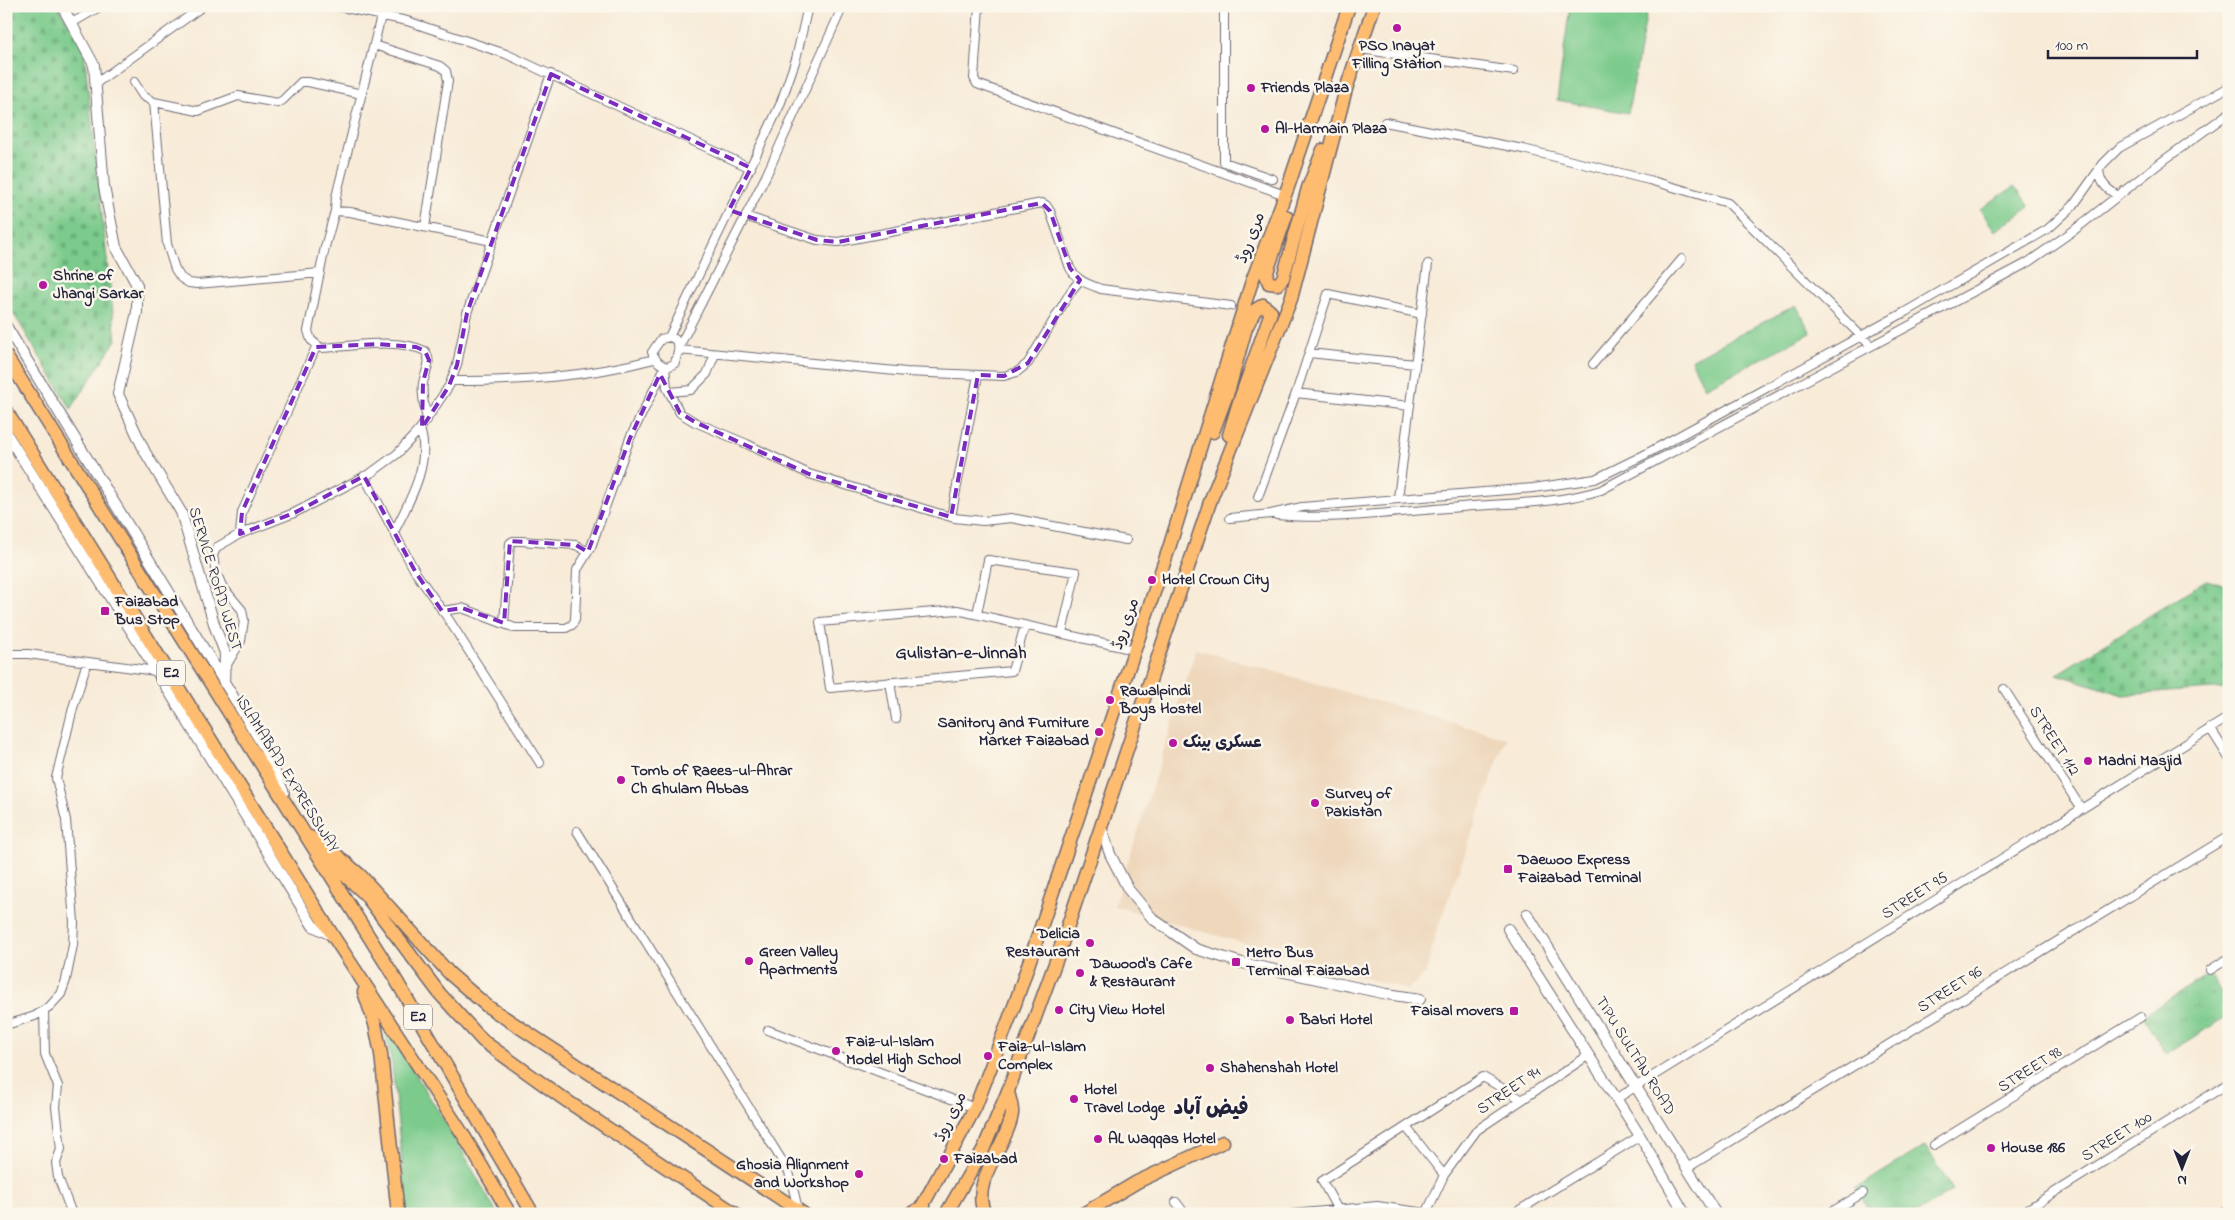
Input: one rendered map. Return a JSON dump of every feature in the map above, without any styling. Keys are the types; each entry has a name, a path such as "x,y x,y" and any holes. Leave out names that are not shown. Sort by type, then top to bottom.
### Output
{"main road":[{"name":"مری روڈ","path":"921,1210 975,1108 1016,1001 1169,548 1252,281 1285,195 1349,6"},
{"path":"1325,80 1302,168 1266,275 1269,283 1278,284 1283,278 1308,188 1346,89 1374,6"},
{"path":"1211,500 1292,299 1346,89"},
{"path":"947,1213 983,1150 1008,1091 1057,958 1211,500 1238,405 1272,312 1263,305 1255,310 1246,328 1230,389 1169,548"},
{"name":"ISLAMABAD EXPRESSWAY","path":"6,356 394,975 533,1214"},
{"name":"E2","path":"6,411 333,936 464,1136 510,1214"},
{"path":"301,829 333,852 360,875 450,974 487,1006 801,1212"},
{"path":"314,847 364,893 440,994 483,1041 561,1097 736,1214"},
{"path":"360,977 375,1024 381,1054 398,1214"},
{"path":"985,1214 982,1194 985,1182 1012,1113 1008,1091"},
{"path":"1083,1214 1137,1182 1223,1142"},
{"path":"910,1214 921,1210"}],"street":[{"name":"SERVICE ROAD WEST","path":"62,6 94,64 105,196 116,247 137,285 137,312 118,394 145,452 181,512 214,628 225,653 224,683"},
{"path":"72,23 101,6"},
{"path":"96,84 204,6"},
{"path":"337,6 458,37 506,54 751,168"},
{"path":"669,337 751,168 788,81 796,59 808,6"},
{"path":"442,611 462,608 515,628 566,628 572,625 575,620 577,570 588,552 630,438 665,367 675,362 679,349 766,176 843,6"},
{"path":"979,6 974,78 977,84 1285,195"},
{"path":"1224,6 1224,162 1273,179"},
{"path":"380,16 336,197 335,211 308,331 316,347 378,344 416,347 425,351 429,360 423,382 427,420"},
{"path":"374,45 440,66 446,71 448,81 425,227"},
{"path":"1360,49 1514,72"},
{"path":"225,668 241,641 244,620 242,610 222,586 215,569 213,555 217,547 240,534 294,513 364,476 397,454 427,420 451,381 457,365 467,313 551,74"},
{"path":"134,82 143,96 154,102 198,111 238,96 278,103 301,82 362,94"},
{"path":"1230,518 1271,514 1302,507 1533,488 1595,479 1671,441 2048,230 2073,206 2099,170 2119,148 2229,87"},
{"path":"154,102 167,244 175,269 182,278 189,283 197,284 320,273"},
{"path":"1271,514 1303,517 1360,514 1572,498 1601,490 2027,263 2229,113"},
{"path":"1385,122 1523,149 1649,180 1728,203 1870,345"},
{"path":"2099,170 2100,178 2105,187 2118,196"},
{"path":"745,216 817,240 838,242 1042,203 1050,211 1070,268 1074,276 1080,280 1101,289 1231,306"},
{"path":"335,211 492,241"},
{"path":"2048,230 2057,242"},
{"path":"1593,364 1682,259"},
{"path":"1398,498 1428,264"},
{"path":"679,349 906,372 1004,376 1017,372 1028,363 1071,291 1080,280"},
{"path":"1258,497 1296,393 1328,294 1422,314"},
{"path":"6,326 264,747 301,829"},
{"path":"679,349 675,339 669,337 661,339 652,352 654,359 665,367 667,388 680,413 695,422 747,444 809,474 951,517 983,521 1011,518 1126,540"},
{"path":"240,534 242,512 316,347"},
{"path":"1309,353 1415,364"},
{"path":"670,392 691,390 707,374 715,354"},
{"path":"451,381 563,376 606,370 654,359"},
{"path":"951,517 978,375"},
{"path":"1296,393 1410,406"},
{"path":"394,532 420,474 423,438 420,429"},
{"path":"6,433 156,671 313,926 333,936"},
{"path":"364,476 416,573 540,763"},
{"path":"504,624 510,543 521,541 576,545 588,552"},
{"path":"977,614 988,560 1076,572 1062,633"},
{"path":"1025,625 1012,671 830,688 820,622 957,610 1062,633 1134,651"},
{"path":"6,654 28,654 156,671"},
{"path":"6,1025 35,1016 44,1010 60,994 66,980 73,945 74,922 66,820 56,778 73,708 87,662"},
{"path":"890,682 896,719"},
{"name":"STREET 112","path":"2004,689 2081,808"},
{"name":"STREET 95","path":"1616,1099 2229,717"},
{"path":"2210,728 2229,758"},
{"path":"1101,827 1110,854 1128,889 1153,918 1196,949 1242,963 1387,994 1420,999"},
{"path":"576,831 788,1172 801,1212"},
{"name":"STREET 96","path":"1687,1168 2229,836"},
{"name":"TIPU SULTAN ROAD","path":"1527,914 1716,1214"},
{"path":"1508,929 1640,1136 1685,1214"},
{"path":"2210,970 2229,958"},
{"path":"44,1010 45,1054 58,1086 56,1107 61,1149 56,1163 58,1177 72,1214"},
{"name":"STREET 98","path":"1934,1145 2141,1017"},
{"path":"768,1030 975,1108"},
{"name":"STREET 94","path":"1426,1213 1444,1175 1477,1130 1589,1055"},
{"path":"1337,1208 1322,1181 1483,1077 1521,1099"},
{"name":"STREET 100","path":"2020,1214 2229,1083"},
{"path":"1406,1127 1444,1175"},
{"path":"1513,1214 1640,1136"},
{"path":"1828,1214 1863,1193"},
{"path":"1176,1202 1185,1214"},
{"path":"1293,1214 1337,1208 1377,1206 1426,1213"},
{"path":"2219,1214 2229,1208"}],"highlighted area":[{"path":"551,74 751,168 729,210 817,240 838,242 1042,203 1050,211 1070,268 1080,280 1028,363 1004,376 978,375 951,517 809,474 695,422 680,413 660,374 630,438 588,552 576,545 510,541 504,623 462,608 442,611 416,573 364,476 294,513 240,534 242,512 316,347 378,344 416,347 425,351 429,360 423,382 422,428 449,386 457,365 467,313"}],"shaded area":[{"name":"Survey of Pakistan","path":"1196,649 1506,738 1435,936 1426,973 1407,990 1114,906"}],"green space":[{"path":"6,6 57,6 83,43 116,340 71,409 6,301"},
{"path":"1570,6 1648,6 1628,113 1557,100"},
{"path":"2015,186 2030,207 1995,231 1980,209"},
{"path":"1796,305 1811,333 1705,388 1691,360"},
{"path":"2206,580 2229,586 2229,688 2123,695 2057,674"},
{"path":"2210,973 2229,1004 2229,1015 2166,1054 2143,1016"},
{"path":"383,1021 459,1145 497,1214 407,1214 392,1064"},
{"path":"1925,1146 1953,1190 1914,1214 1872,1214 1855,1189"}],"place":[{"name":"PSO Inayat Filling Station","path":"1397,28"},
{"name":"Friends Plaza","path":"1251,88"},
{"name":"Al-Harmain Plaza","path":"1265,129"},
{"name":"Shrine of Jhangi Sarkar","path":"43,285"},
{"name":"Hotel Crown City","path":"1152,580"},
{"name":"Faizabad Bus Stop","path":"105,611"},
{"name":"Rawalpindi Boys Hostel","path":"1110,700"},
{"name":"Sanitory and Furniture Market Faizabad","path":"1099,732"},
{"name":"عسکری بینک","path":"1173,743"},
{"name":"Madni Masjid","path":"2088,761"},
{"name":"Tomb of Raees-ul-Ahrar Ch Ghulam Abbas","path":"621,780"},
{"name":"Survey of Pakistan","path":"1315,803"},
{"name":"Daewoo Express Faizabad Terminal","path":"1508,869"},
{"name":"Delicia Restaurant","path":"1090,943"},
{"name":"Green Valley Apartments","path":"749,961"},
{"name":"Metro Bus Terminal Faizabad","path":"1236,962"},
{"name":"Dawood's Cafe & Restaurant","path":"1080,973"},
{"name":"City View Hotel","path":"1059,1010"},
{"name":"Faisal movers","path":"1514,1011"},
{"name":"Babri Hotel","path":"1290,1020"},
{"name":"Faiz-ul-Islam Model High School","path":"836,1051"},
{"name":"Faiz-ul-Islam Complex","path":"988,1056"},
{"name":"Shahenshah Hotel","path":"1210,1068"},
{"name":"Hotel Travel Lodge","path":"1074,1099"},
{"name":"AL Waqqas Hotel","path":"1098,1139"},
{"name":"House 186","path":"1991,1148"},
{"name":"Faizabad","path":"944,1159"},
{"name":"Ghosia Alignment and Workshop","path":"859,1174"}],"district":[{"name":"Gulistan-e-Jinnah","path":"961,654"},
{"name":"فیض آباد","path":"1211,1109"}]}
